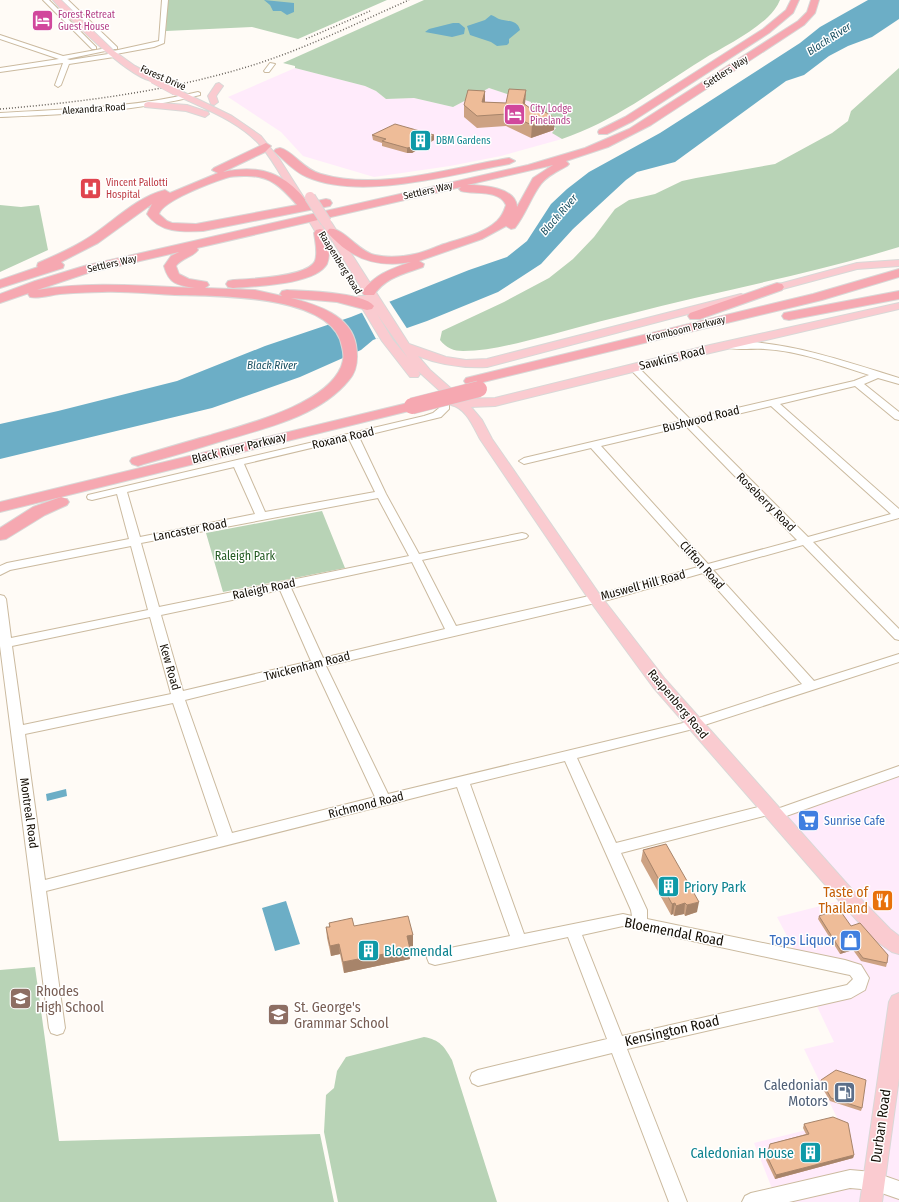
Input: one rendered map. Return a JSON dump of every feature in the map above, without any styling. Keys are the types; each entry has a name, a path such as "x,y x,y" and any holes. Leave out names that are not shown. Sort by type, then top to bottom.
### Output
{"highway":[{"name":"Settlers Way","path":"0,299 77,272 239,234 344,205 521,160 582,141 629,119 766,31 790,11 795,0"},
{"name":"Settlers Way","path":"2,283 86,258 528,168 592,149 647,123 787,32 810,13 815,0"},
{"path":"2,283 6,279 47,264 94,240 145,203 261,150 266,146"},
{"path":"369,292 376,282 382,277 505,231 517,218 536,183 553,169 592,149"},
{"path":"280,151 309,174 328,180 348,182 380,182 417,178 521,160"},
{"path":"239,234 193,249 175,259 170,266 173,276 185,282 200,285 217,285 282,279 302,275 319,265 321,261 324,229 355,251 369,257 385,260 414,258 483,234 499,226 507,218 512,208 511,201 504,195 490,190 472,188 453,190 378,206 344,205 295,208 203,227 183,228 165,225 156,219 153,214 155,208 163,201 212,179 224,175 243,172 264,174 275,178 303,200"},
{"name":"Kromboom Parkway","path":"475,385 538,365 817,297 899,273"},
{"name":"Kromboom Parkway","path":"475,385 745,324 899,285"},
{"path":"538,365 686,320 777,287"},
{"path":"0,304 39,293 79,289 331,296 354,300 370,306"},
{"path":"0,535 39,510 305,408 332,390 346,374 351,362 352,347 348,337 341,327 315,310 291,302 243,294"},
{"path":"745,324 899,295"},
{"name":"Black River Parkway","path":"0,507 121,478 409,401 475,385"},
{"name":"Black River Parkway","path":"0,496 121,478"}],"main road":[{"name":"Forest Drive","path":"57,0 127,63 187,97"},
{"name":"Forest Drive","path":"127,63 164,76 198,94"},
{"path":"214,102 212,95 219,86"},
{"name":"Raapenberg Road","path":"198,94 239,115 263,130 280,151 303,200"},
{"name":"Raapenberg Road","path":"187,97 247,130 266,146 369,292 370,306"},
{"path":"148,105 187,108 247,130"},
{"name":"Raapenberg Road","path":"324,229 370,306 392,336 410,369 486,439"},
{"path":"404,344 425,356 443,362 471,364 487,363 841,270 875,264 899,262"},
{"path":"710,349 899,306"},
{"name":"Raapenberg Road","path":"392,336 404,344 421,366 476,420 486,439 595,598 659,683 693,724 773,812 848,899 878,930 899,946"},
{"name":"Sawkins Road","path":"444,401 459,403 495,402 710,349"},
{"path":"476,420 478,412 490,407 495,402"},
{"name":"Durban Road","path":"870,1202 899,1002"}],"street":[{"path":"46,0 94,48"},
{"path":"65,0 112,51"},
{"path":"0,70 154,45 162,42 165,0"},
{"path":"0,37 63,60"},
{"path":"58,85 63,60"},
{"path":"267,71 272,64"},
{"name":"Alexandra Road","path":"0,115 148,105 198,94"},
{"name":"Sawkins Road","path":"710,349 747,345 786,348 899,381"},
{"name":"Roseberry Road","path":"634,368 899,636"},
{"name":"Bushwood Road","path":"524,461 857,383 877,375"},
{"path":"857,383 899,417"},
{"name":"Roxana Road","path":"92,497 121,478 238,463 437,415 444,409 444,401"},
{"path":"772,402 899,515"},
{"path":"353,436 381,494 452,631"},
{"name":"Clifton Road","path":"594,445 810,686"},
{"path":"238,463 261,516"},
{"name":"Kew Road","path":"121,478 135,541 178,697 227,840"},
{"name":"Lancaster Road","path":"0,571 7,567 135,541 381,494"},
{"name":"Muswell Hill Road","path":"595,598 899,515"},
{"name":"Raleigh Road","path":"6,643 522,536"},
{"path":"284,585 319,664 384,800"},
{"name":"Twickenham Road","path":"18,731 178,697 595,598"},
{"name":"Montreal Road","path":"0,599 39,887 56,1028"},
{"name":"Richmond Road","path":"39,887 384,800 684,727 899,658"},
{"path":"569,755 639,910 640,924"},
{"path":"612,850 773,812 899,771"},
{"path":"462,781 519,941"},
{"name":"Bloemendal Road","path":"435,958 623,920 845,967 855,970 861,978"},
{"path":"573,930 678,1202"},
{"name":"Kensington Road","path":"478,1078 617,1044 852,991 859,985 861,978"},
{"path":"751,1202 850,1178 873,1181 899,1190"}],"shaded area":[{"path":"295,68 365,86 376,91 386,99 414,98 453,107 489,88 531,102 529,115 556,128 552,133 562,139 501,156 450,166 374,177 303,156 281,132 228,97"},
{"path":"899,771 899,1202 751,1202 775,1196 754,1143 839,1122 804,1049 834,1042 813,998 851,991 861,978 798,957 777,917 848,899 775,815"}],"green space":[{"path":"167,0 387,0 298,39 252,27 166,31"},
{"path":"424,0 780,0 778,5 768,17 744,35 617,114 581,132 562,139 552,133 556,128 529,115 531,102 489,88 453,107 414,98 386,99 376,91 365,86 295,68 295,66 283,63"},
{"path":"899,68 899,247 831,266 660,306 503,346 471,351 460,351 453,350 440,340 442,331 504,302 549,278 573,259 594,237 615,209 629,200 655,194 682,181 775,164 832,133 848,121 851,111"},
{"path":"0,205 21,207 39,205 48,250 0,272"},
{"name":"Raleigh Park","path":"322,511 345,568 223,592 206,533"},
{"name":"Rhodes High School","path":"35,967 59,1141 320,1134 334,1202 0,1202 0,970"},
{"path":"424,1037 441,1044 452,1060 497,1202 338,1202 324,1132 326,1095 334,1088 337,1071 346,1057"}],"water":[{"path":"264,0 294,3 294,12 287,15 281,11 273,11 270,5"},
{"name":"Black River","path":"868,0 899,0 899,19 872,37 848,46 829,56 804,75 786,81 675,162 637,172 626,180 573,229 541,264 498,292 427,321 373,340 361,350 300,377 212,408 0,459 0,424 177,381 265,346 351,317 469,270 507,257 527,241 551,204 589,172 660,133 800,43 820,27"},
{"path":"491,15 499,19 514,22 519,26 520,30 509,39 509,43 507,45 497,46 491,42 470,35 467,26 485,20"},
{"path":"459,23 465,28 464,34 452,37 425,32 429,29"},
{"path":"66,789 67,796 47,801 46,794"},
{"path":"286,901 300,944 275,951 262,908"}],"pier":[{"path":"389,301 408,330 376,339 361,311"}],"building":[{"path":"509,89 526,90 523,103 534,111 540,109 555,118 532,125 507,114 477,116 464,105 468,90 485,91 482,102 506,103"},
{"path":"395,124 434,135 412,147 407,148 382,141 386,139 372,135"},
{"path":"666,844 699,902 687,905 685,903 676,906 675,903 672,904 643,850"},
{"name":"Tops Liquor","path":"839,909 851,926 860,923 888,955 887,963 863,958 854,946 841,951 819,916"},
{"name":"Bloemendal","path":"408,916 413,935 407,936 410,949 343,962 339,944 330,946 326,927 330,927 329,923 352,918 354,926"},
{"name":"Caledonian Motors","path":"836,1070 866,1080 862,1108 831,1098 821,1080"},
{"name":"Caledonian House","path":"833,1117 848,1123 854,1155 776,1175 767,1156 770,1144 809,1134 804,1124"}],"railway":[{"path":"0,109 95,99 157,89 219,75 291,52 409,0"},
{"path":"306,39 370,11"}],"place":[{"name":"Forest Retreat Guest House","path":"43,21"},
{"name":"City Lodge Pinelands","path":"514,115"},
{"name":"DBM Gardens","path":"421,141"},
{"name":"Vincent Pallotti Hospital","path":"91,189"},
{"name":"Sunrise Cafe","path":"808,821"},
{"name":"Priory Park","path":"669,887"},
{"name":"Taste of Thailand","path":"883,900"},
{"name":"Tops Liquor","path":"851,940"},
{"name":"Bloemendal","path":"369,951"},
{"name":"Rhodes High School","path":"20,999"},
{"name":"St. George's Grammar School","path":"279,1015"},
{"name":"Caledonian Motors","path":"844,1093"},
{"name":"Caledonian House","path":"810,1153"}]}
